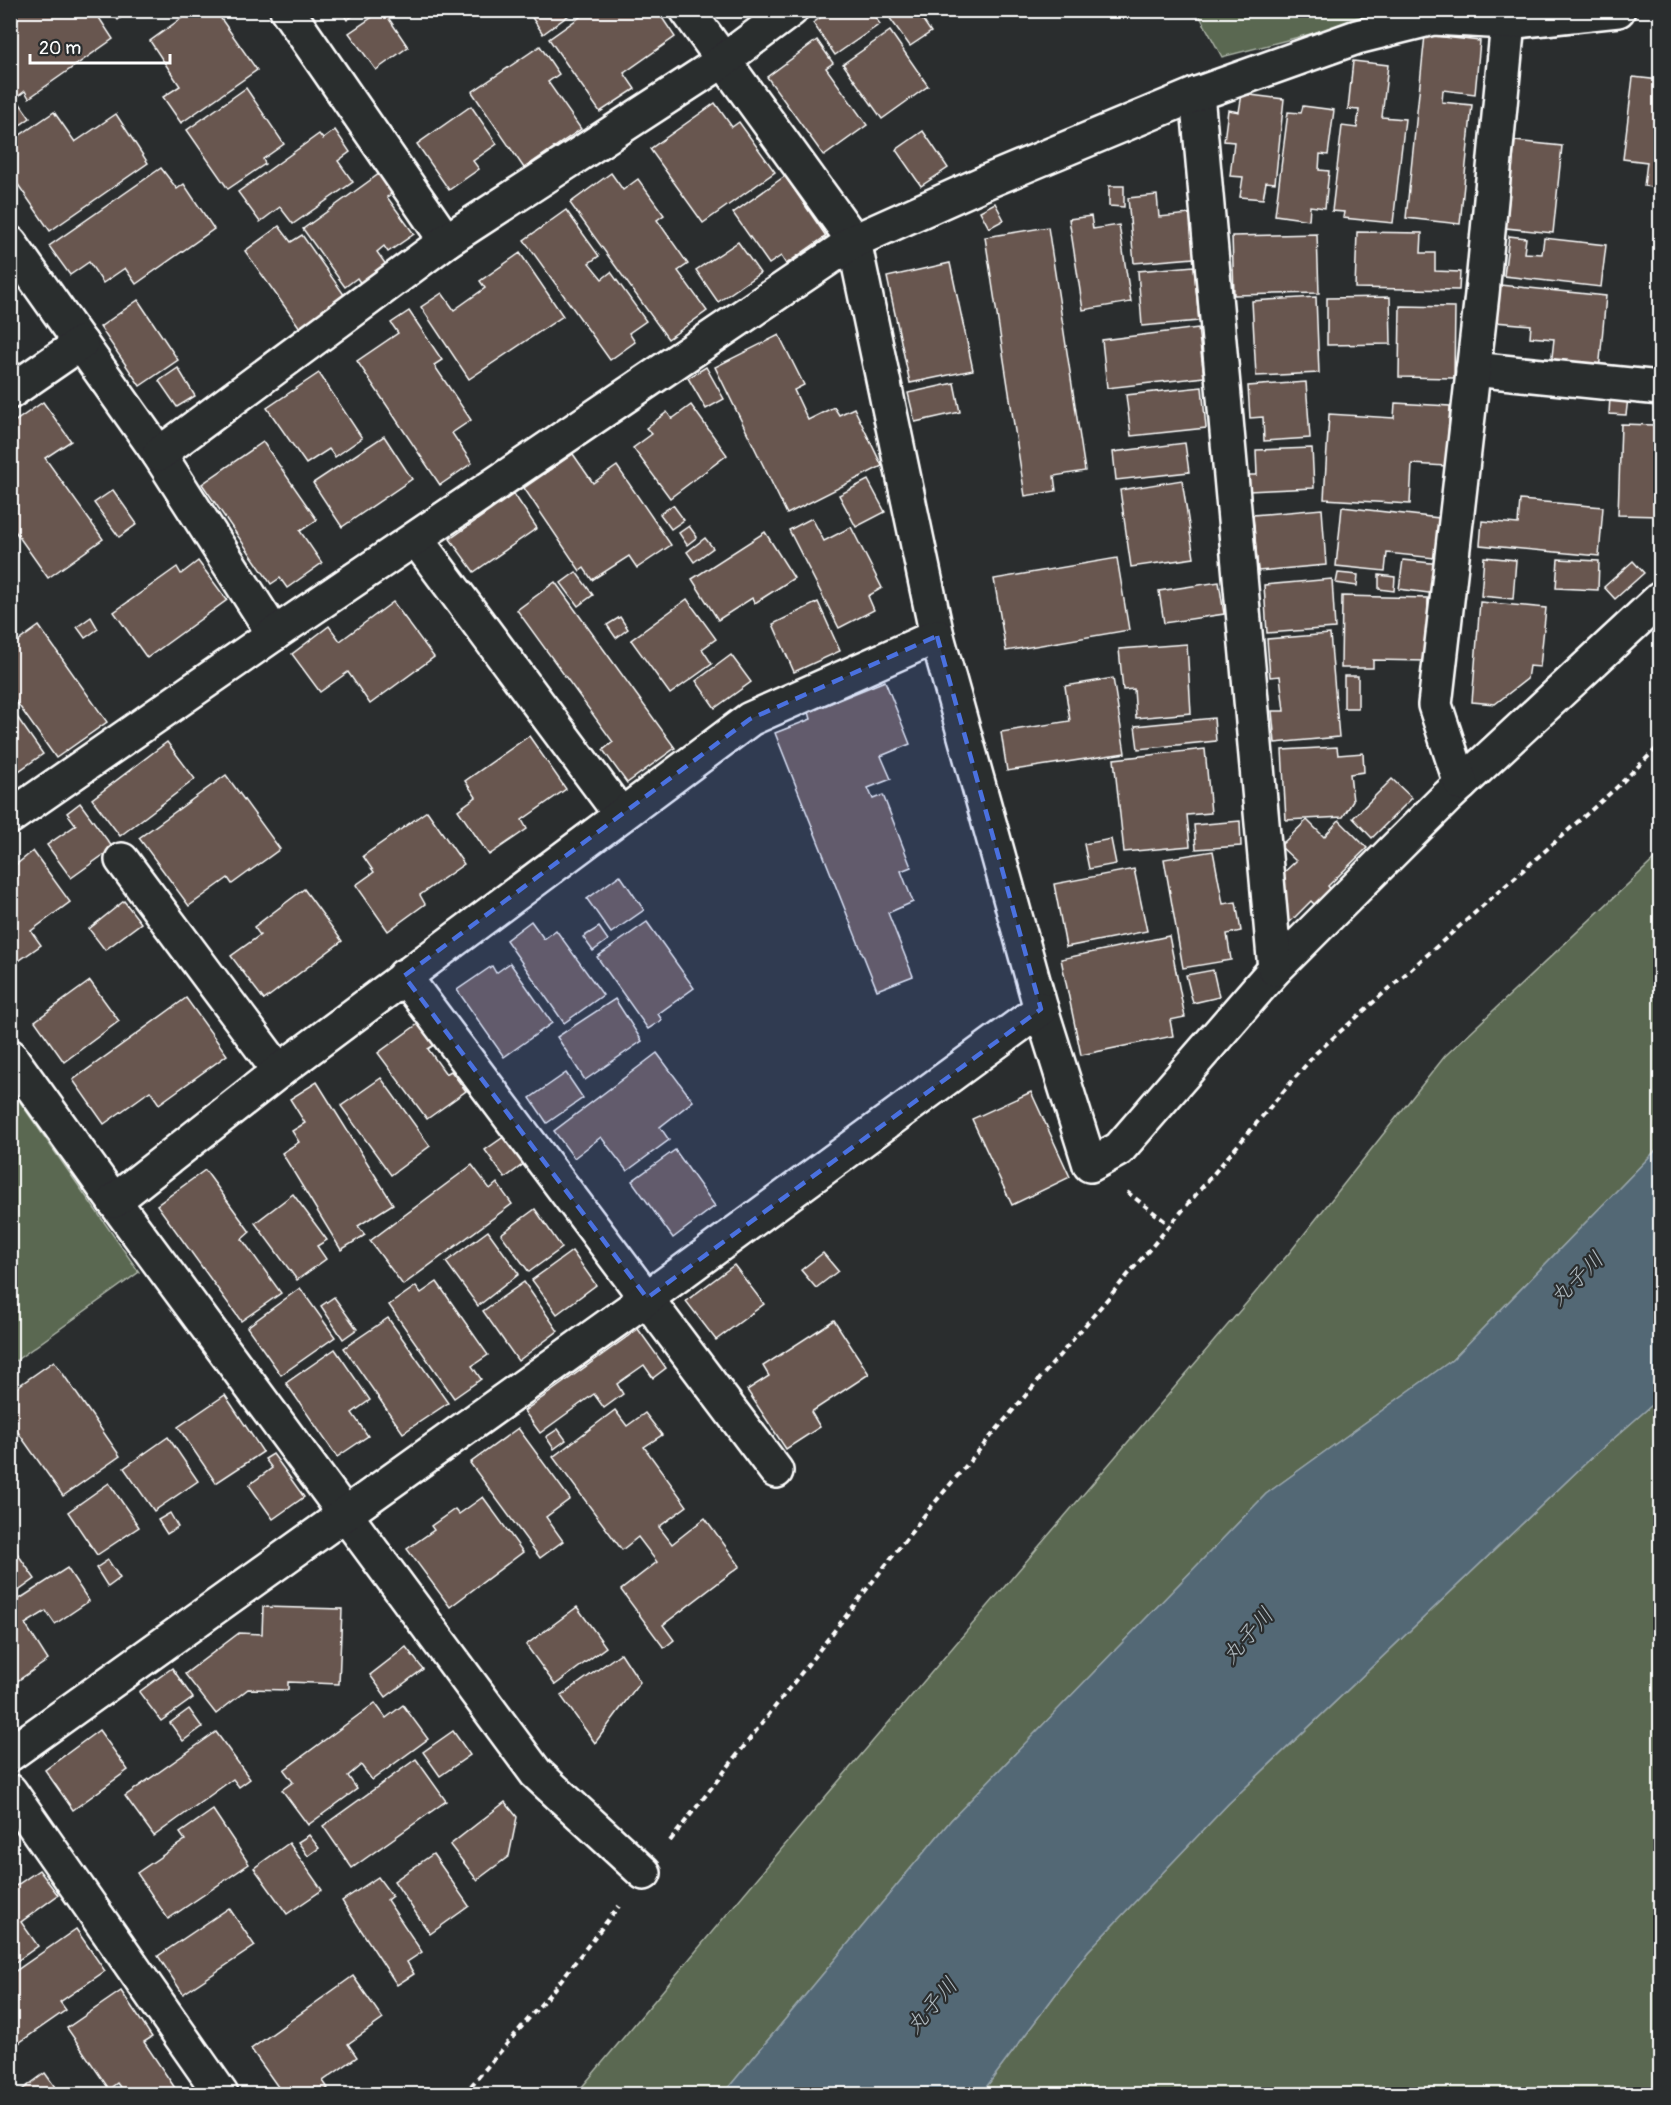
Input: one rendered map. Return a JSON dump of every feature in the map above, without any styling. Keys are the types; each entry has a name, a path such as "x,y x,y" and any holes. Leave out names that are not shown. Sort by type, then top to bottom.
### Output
{"street":[{"path":"288,10 446,241"},
{"path":"687,10 854,241 937,636 1041,1009 1090,1165 1119,1149 1275,969 1461,784 1660,599"},
{"path":"159,454 446,241 724,60 791,10"},
{"path":"10,817 274,634 854,241 988,181 1197,93 1357,37 1433,18 1618,10"},
{"path":"1461,784 1435,705 1473,369 1507,16"},
{"path":"1197,93 1275,969"},
{"path":"10,243 159,454 274,634"},
{"path":"10,392 81,343"},
{"path":"1473,369 1660,388"},
{"path":"416,539 621,815"},
{"path":"114,1201 404,976 750,719 937,636"},
{"path":"122,860 279,1071"},
{"path":"404,976 776,1471"},
{"path":"10,1754 646,1299 1041,1009"},
{"path":"10,1056 114,1201 536,1773 644,1873"},
{"path":"10,1791 221,2094"}],"path":[{"path":"464,2094 554,1989 931,1507 1316,1053 1615,789 1660,745"},
{"path":"1090,1165 1170,1225"}],"highlighted area":[{"path":"937,636 1041,1009 647,1298 404,976 750,719"}],"green space":[{"path":"1197,11 1399,11 1222,57"},
{"path":"1660,854 1660,1146 1452,1360 1266,1494 951,1820 723,2094 576,2094 826,1796 1290,1252 1445,1056"},
{"path":"11,1089 139,1272 10,1364"},
{"path":"1660,1398 1660,2094 981,2094 1088,1951 1228,1804 1589,1460"}],"water":[{"name":"丸子川","path":"1660,1146 1660,1398 1589,1460 1228,1804 1088,1951 981,2094 723,2094 951,1820 1266,1494 1452,1360"}],"building":[{"path":"10,10 94,10 113,39 29,98 25,91 16,98 30,118 10,132"},
{"path":"111,10 130,10 118,20"},
{"path":"193,10 215,10 257,70 181,123 163,97 180,86 150,41"},
{"path":"341,10 361,10 347,20"},
{"path":"383,10 408,47 376,70 349,33"},
{"path":"527,10 576,10 543,34"},
{"path":"590,10 657,10 675,37 624,73 635,89 600,112 549,39"},
{"path":"831,10 870,10 880,24 835,55 813,23"},
{"path":"884,10 916,10 931,32 910,46"},
{"path":"890,31 928,86 882,119 843,64"},
{"path":"1425,35 1480,41 1475,94 1443,90 1442,102 1472,105 1460,224 1406,218"},
{"path":"817,40 833,63 826,68 867,125 824,156 767,77"},
{"path":"540,46 559,74 548,82 581,129 524,168 472,92"},
{"path":"1353,61 1388,65 1382,117 1405,119 1393,223 1343,218 1344,212 1332,211 1342,126 1357,128 1359,110 1348,109"},
{"path":"1633,77 1660,80 1660,188 1644,186 1647,162 1623,159"},
{"path":"246,88 284,144 263,159 265,164 228,189 187,130"},
{"path":"1242,94 1284,99 1275,183 1266,182 1263,199 1240,197 1243,177 1230,176 1234,142 1224,141 1228,110 1239,112"},
{"path":"715,103 732,127 739,122 775,172 703,223 650,149"},
{"path":"471,106 497,144 473,161 479,169 449,190 417,144"},
{"path":"1303,106 1334,110 1328,155 1320,154 1319,170 1329,171 1325,208 1310,206 1309,220 1275,215 1288,112 1301,113"},
{"path":"54,112 75,142 116,114 148,163 50,231 10,173 10,142"},
{"path":"335,130 350,152 338,161 353,182 293,224 280,207 260,222 238,192 319,134 323,139"},
{"path":"923,131 948,168 921,186 896,150"},
{"path":"1515,141 1562,146 1553,233 1506,228"},
{"path":"161,168 177,189 184,184 214,229 136,284 125,268 103,283 89,262 70,275 49,246"},
{"path":"383,171 397,190 387,197 414,234 388,252 384,246 377,252 389,269 363,287 357,278 345,287 303,229"},
{"path":"611,173 623,190 638,179 664,215 657,220 688,264 678,271 707,311 668,339 570,203"},
{"path":"785,176 826,236 786,264 781,256 769,264 733,213"},
{"path":"1109,186 1124,186 1124,207 1109,206"},
{"path":"1157,195 1159,217 1190,214 1194,258 1134,263 1128,198"},
{"path":"995,203 1004,220 989,228 980,211"},
{"path":"566,210 599,256 589,263 602,279 611,272 646,321 629,333 635,342 610,360 524,240"},
{"path":"1091,216 1093,229 1119,225 1131,302 1083,310 1069,219"},
{"path":"279,226 291,242 302,235 345,296 300,328 245,251"},
{"path":"1048,227 1085,471 1054,476 1056,491 1025,496 985,237"},
{"path":"1357,232 1422,233 1421,253 1435,253 1435,271 1460,272 1459,290 1355,288"},
{"path":"1317,234 1319,293 1234,295 1232,236"},
{"path":"1509,236 1526,238 1524,253 1542,254 1544,238 1606,245 1601,287 1504,276"},
{"path":"738,242 760,273 718,302 696,270"},
{"path":"520,253 563,316 469,379 421,307 442,293 454,310 485,288 480,281"},
{"path":"950,263 973,370 910,383 887,277"},
{"path":"1194,266 1199,321 1142,326 1138,271"},
{"path":"1500,285 1606,296 1599,371 1551,366 1554,339 1530,337 1531,325 1495,322"},
{"path":"1316,297 1319,373 1256,376 1252,301"},
{"path":"1390,297 1391,344 1327,345 1327,298"},
{"path":"138,300 178,360 140,386 100,327"},
{"path":"1400,306 1455,307 1454,378 1399,377"},
{"path":"409,311 442,360 434,365 471,420 452,433 472,463 440,485 357,361 398,333 391,323"},
{"path":"1198,328 1204,377 1107,388 1102,340"},
{"path":"779,335 804,385 794,390 808,420 834,407 839,415 854,408 882,466 787,514 715,367"},
{"path":"706,367 724,399 706,409 688,378"},
{"path":"178,368 195,396 177,407 159,381"},
{"path":"319,373 362,438 335,457 329,449 306,464 267,408"},
{"path":"1306,382 1310,438 1264,441 1263,417 1250,418 1248,386"},
{"path":"954,383 960,412 915,422 908,393"},
{"path":"1202,387 1206,428 1131,436 1126,395"},
{"path":"1610,397 1628,398 1626,415 1609,414"},
{"path":"43,402 71,441 45,458 103,539 48,578 10,524 10,425"},
{"path":"1395,403 1450,406 1446,466 1412,464 1410,504 1324,499 1329,414 1394,418"},
{"path":"691,405 727,455 670,498 633,448 652,434 646,428 667,412 672,419"},
{"path":"1621,424 1654,425 1654,435 1660,435 1660,516 1618,515"},
{"path":"384,436 412,479 342,527 313,483"},
{"path":"263,442 317,520 300,531 322,563 287,588 280,578 271,584 202,484"},
{"path":"1185,443 1189,472 1116,480 1113,452"},
{"path":"1312,448 1314,488 1249,491 1249,475 1257,475 1256,450"},
{"path":"573,454 593,483 617,466 671,545 637,568 629,556 592,580 584,568 580,571 524,488"},
{"path":"868,480 885,512 856,527 839,495"},
{"path":"1182,480 1194,558 1131,567 1120,490"},
{"path":"113,490 137,524 119,537 94,503"},
{"path":"514,494 537,528 474,572 450,539"},
{"path":"1520,500 1603,507 1599,556 1480,545 1482,521 1518,524"},
{"path":"673,505 684,520 671,529 660,514"},
{"path":"1342,507 1439,518 1435,558 1387,553 1385,571 1336,566"},
{"path":"1322,509 1326,565 1258,571 1253,515"},
{"path":"812,518 824,541 851,527 882,588 868,596 874,610 839,628 789,530"},
{"path":"689,526 697,537 687,545 679,533"},
{"path":"765,532 794,578 755,603 752,598 718,620 692,579"},
{"path":"705,538 713,548 694,562 687,552"},
{"path":"1484,557 1516,560 1513,599 1481,596"},
{"path":"1117,558 1129,630 1006,651 994,579"},
{"path":"1558,559 1599,561 1598,590 1556,588"},
{"path":"1403,560 1440,564 1436,594 1399,589"},
{"path":"198,561 227,600 147,658 114,612 177,567 181,574"},
{"path":"1633,561 1644,573 1615,599 1604,587"},
{"path":"576,572 593,595 578,606 561,583"},
{"path":"1338,573 1358,575 1357,586 1336,583"},
{"path":"1379,575 1395,577 1394,591 1379,589"},
{"path":"1332,579 1335,628 1267,633 1264,585"},
{"path":"555,582 675,748 627,783 603,750 613,742 517,610"},
{"path":"1219,582 1224,614 1164,623 1159,591"},
{"path":"1342,596 1428,598 1427,661 1373,660 1373,668 1341,668"},
{"path":"687,599 716,639 702,649 712,664 670,694 631,640"},
{"path":"393,602 434,657 370,704 348,672 320,692 292,654 329,626 340,641"},
{"path":"818,602 840,651 794,672 773,624"},
{"path":"1480,602 1546,608 1540,667 1529,666 1527,679 1495,704 1472,702"},
{"path":"91,617 98,629 85,638 77,627"},
{"path":"620,617 628,629 616,638 607,625"},
{"path":"39,626 107,722 56,758 10,693 10,647"},
{"path":"1330,634 1339,737 1275,743 1272,711 1284,711 1280,676 1270,677 1267,639"},
{"path":"1187,644 1191,713 1136,718 1134,689 1123,690 1119,649"},
{"path":"731,655 751,682 715,708 696,681"},
{"path":"1344,676 1358,676 1358,708 1344,708"},
{"path":"1113,678 1125,753 1007,771 1001,732 1070,721 1065,686"},
{"path":"885,681 910,744 881,756 891,779 868,788 873,799 883,795 911,867 901,871 913,902 888,913 913,976 877,990 775,733 811,719 809,712"},
{"path":"10,707 43,754 10,777"},
{"path":"1214,718 1216,741 1138,749 1135,726"},
{"path":"529,736 566,789 522,820 527,829 489,855 458,810 476,797 465,781"},
{"path":"167,742 195,779 120,836 92,799"},
{"path":"1337,747 1338,755 1363,753 1364,772 1350,774 1353,801 1343,817 1286,820 1282,750"},
{"path":"1205,749 1211,813 1187,815 1190,846 1124,852 1114,759"},
{"path":"226,775 280,849 232,884 228,878 189,906 139,838"},
{"path":"1392,779 1412,798 1372,838 1353,818"},
{"path":"80,803 113,848 71,878 47,845 76,825 67,813"},
{"path":"427,811 464,864 420,895 425,904 388,931 356,885 374,872 363,856"},
{"path":"1307,820 1324,837 1339,820 1367,848 1328,886 1333,892 1318,908 1311,901 1288,924 1280,876 1296,861 1280,846"},
{"path":"1240,821 1241,846 1196,849 1194,825"},
{"path":"1111,839 1116,864 1089,869 1084,844"},
{"path":"33,851 70,902 31,931 41,945 10,967 10,882 18,877 12,868"},
{"path":"1213,851 1223,904 1236,902 1241,931 1227,934 1231,960 1183,968 1164,859"},
{"path":"1134,869 1147,931 1066,947 1054,884"},
{"path":"620,875 644,910 611,933 587,899"},
{"path":"304,889 342,941 264,1000 231,956 260,935 254,927"},
{"path":"124,901 141,923 105,950 89,929"},
{"path":"531,921 544,939 556,930 603,995 564,1023 506,940"},
{"path":"647,922 694,988 658,1014 662,1020 648,1029 597,957"},
{"path":"599,927 608,940 593,951 583,937"},
{"path":"1169,936 1185,1017 1170,1020 1173,1036 1081,1055 1061,959"},
{"path":"510,963 552,1023 504,1057 457,990 492,966 496,973"},
{"path":"1213,970 1219,997 1193,1003 1186,975"},
{"path":"90,981 119,1021 64,1062 35,1021"},
{"path":"186,998 227,1055 159,1104 150,1091 104,1124 73,1080"},
{"path":"615,999 642,1041 585,1080 557,1037"},
{"path":"418,1024 434,1045 428,1049 446,1074 451,1071 466,1091 427,1119 378,1053"},
{"path":"657,1053 693,1101 660,1127 669,1140 627,1171 601,1137 574,1158 554,1131"},
{"path":"566,1073 583,1098 547,1123 530,1098"},
{"path":"381,1078 430,1146 391,1175 341,1106"},
{"path":"317,1082 393,1204 358,1226 365,1235 341,1250 282,1153 299,1142 292,1131 305,1123 290,1099"},
{"path":"1031,1092 1070,1177 1012,1205 972,1119"},
{"path":"505,1136 525,1163 505,1178 485,1150"},
{"path":"675,1150 715,1206 673,1238 632,1181"},
{"path":"472,1165 490,1189 497,1183 512,1204 403,1285 370,1241"},
{"path":"205,1170 250,1232 242,1239 281,1293 241,1321 157,1205"},
{"path":"293,1194 327,1240 317,1246 326,1259 297,1280 255,1223"},
{"path":"535,1209 562,1248 529,1272 501,1234"},
{"path":"488,1231 519,1274 478,1306 446,1262"},
{"path":"572,1251 596,1285 557,1314 532,1280"},
{"path":"823,1253 838,1271 816,1288 801,1270"},
{"path":"734,1265 764,1304 716,1340 686,1301"},
{"path":"437,1282 488,1355 472,1366 481,1379 454,1398 389,1305 416,1286 421,1293"},
{"path":"524,1282 558,1331 518,1361 483,1311"},
{"path":"300,1288 335,1337 281,1375 247,1327"},
{"path":"334,1297 357,1329 343,1339 321,1306"},
{"path":"388,1318 448,1403 403,1433 344,1348"},
{"path":"834,1320 869,1374 811,1412 820,1427 786,1449 747,1390 769,1376 763,1366"},
{"path":"638,1329 666,1368 653,1378 644,1365 617,1384 623,1394 604,1408 594,1394 540,1433 524,1411"},
{"path":"335,1349 370,1400 352,1413 368,1436 337,1457 286,1383"},
{"path":"54,1361 120,1456 63,1496 10,1421 10,1392"},
{"path":"225,1395 263,1452 216,1483 178,1427"},
{"path":"615,1410 627,1426 645,1413 662,1435 644,1447 687,1506 659,1527 672,1544 705,1518 740,1566 663,1625 674,1640 664,1648 621,1590 657,1562 638,1537 622,1550 553,1457"},
{"path":"518,1428 570,1499 546,1517 563,1541 540,1558 470,1463"},
{"path":"558,1429 566,1440 554,1449 546,1437"},
{"path":"168,1437 198,1481 154,1511 124,1468"},
{"path":"273,1454 304,1497 273,1519 249,1485 272,1468 265,1459"},
{"path":"109,1483 139,1527 97,1555 68,1512"},
{"path":"483,1497 523,1552 450,1607 407,1549 434,1530 431,1526 455,1509 459,1514"},
{"path":"170,1513 178,1527 167,1534 158,1520"},
{"path":"10,1543 35,1579 10,1597"},
{"path":"108,1560 120,1578 108,1587 96,1568"},
{"path":"67,1568 89,1601 55,1624 46,1611 25,1624 48,1660 13,1684 18,1692 10,1697 10,1605"},
{"path":"263,1607 342,1609 339,1684 288,1682 288,1690 248,1689 216,1714 185,1674 239,1633 262,1634"},
{"path":"577,1607 606,1647 555,1685 526,1645"},
{"path":"406,1647 423,1669 386,1697 370,1675"},
{"path":"621,1653 640,1682 595,1743 561,1696"},
{"path":"172,1668 193,1698 161,1721 139,1692"},
{"path":"375,1703 386,1718 403,1705 428,1739 372,1780 361,1765 348,1776 357,1789 308,1825 282,1790 293,1782 284,1770"},
{"path":"189,1709 202,1727 183,1741 170,1723"},
{"path":"99,1730 128,1770 73,1810 45,1770"},
{"path":"453,1731 470,1755 440,1776 423,1752"},
{"path":"216,1732 250,1779 239,1787 233,1779 154,1836 125,1796"},
{"path":"416,1759 446,1801 352,1868 323,1826"},
{"path":"505,1802 517,1817 509,1856 477,1880 450,1845"},
{"path":"213,1810 249,1864 168,1919 137,1873 185,1840 180,1833"},
{"path":"309,1835 319,1848 308,1856 298,1842"},
{"path":"289,1843 322,1890 287,1914 254,1868"},
{"path":"433,1854 469,1906 430,1934 394,1881"},
{"path":"39,1870 58,1895 21,1922 38,1946 10,1966 10,1890"},
{"path":"378,1877 392,1896 387,1900 422,1952 407,1962 414,1974 397,1985 342,1901"},
{"path":"229,1908 255,1946 183,1994 158,1956"},
{"path":"76,1929 105,1971 60,2002 66,2010 10,2049 10,1975"},
{"path":"353,1976 383,2019 348,2044 357,2057 323,2081 328,2088 319,2094 283,2094 251,2049"},
{"path":"121,1991 152,2037 144,2042 177,2091 171,2094 125,2094 117,2083 109,2089 67,2028"},
{"path":"45,2073 60,2094 10,2094 10,2080 19,2092"}]}
